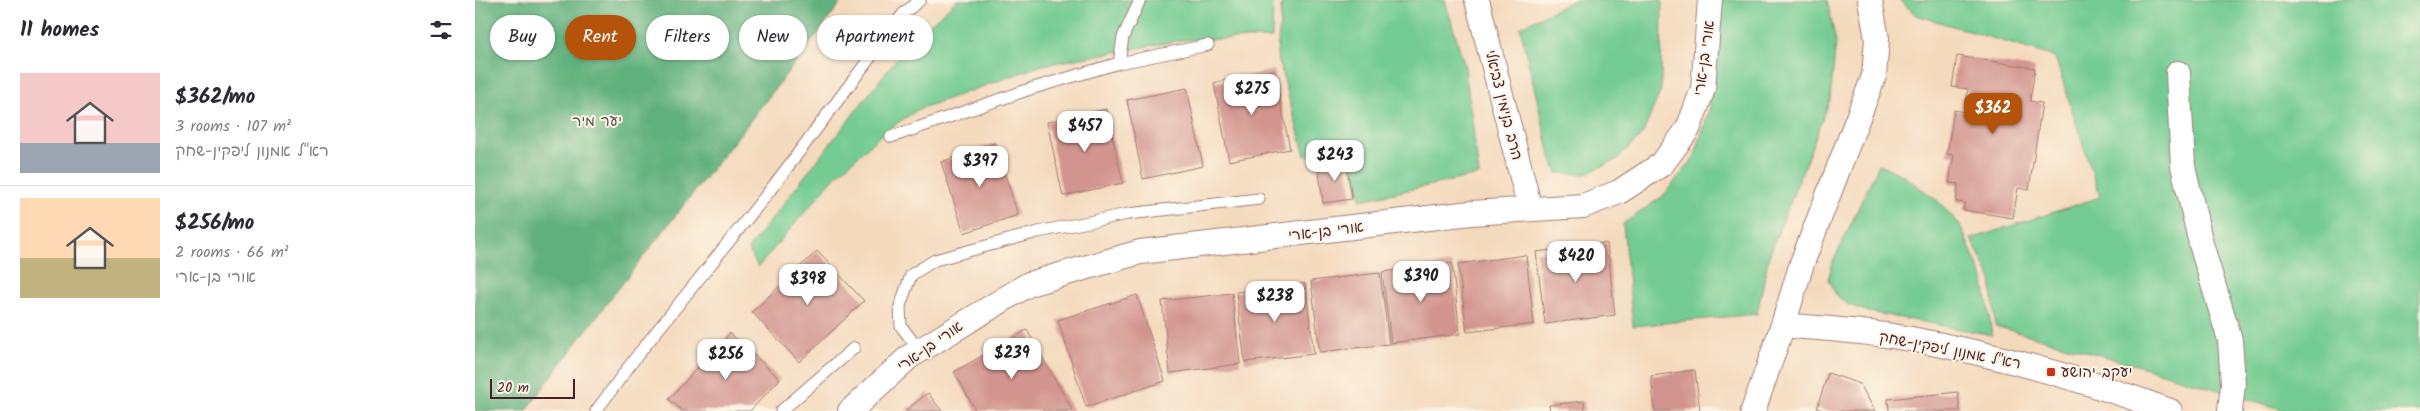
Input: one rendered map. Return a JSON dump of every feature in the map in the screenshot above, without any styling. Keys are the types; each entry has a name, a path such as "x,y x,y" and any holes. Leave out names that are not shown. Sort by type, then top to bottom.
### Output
{"street":[{"name":"הרב בנימין צביאלי","path":"1477,0 1530,209"},
{"name":"אורי בן-ארי","path":"850,411 919,350 1029,284 1140,252 1471,212 1583,206 1619,192 1662,164 1688,129 1703,89 1710,0"},
{"path":"1753,411 1805,254 1851,142 1874,76 1877,39 1870,0"},
{"path":"2178,73 2183,166 2201,244 2230,340 2233,384 2230,411"},
{"name":"רא\"ל אמנון ליפקין-שחק","path":"1783,325 1909,338 1992,355 2076,379 2170,411"}],"lane":[{"path":"597,411 636,357 785,170 903,14 920,0"},
{"path":"1119,63 1123,37 1140,0"},
{"path":"891,136 1030,88 1119,63 1208,45"},
{"path":"919,350 901,326 900,306 911,275 935,260 1038,232 1128,214 1259,200"},
{"path":"781,411 854,348"}],"green space":[{"name":"יער מיר","path":"475,0 843,0 831,15 817,15 817,34 807,47 807,15 739,15 739,60 797,60 604,307 526,411 475,411"},
{"path":"957,0 1273,0 1272,38 1182,40 1043,65 919,109 885,131 834,178 758,267 748,249 896,60 933,60 933,22"},
{"path":"1282,0 1445,0 1465,67 1479,175 1361,200 1350,150 1305,156 1277,54"},
{"path":"1574,0 1662,0 1661,90 1642,135 1616,160 1585,174 1557,173 1549,151 1520,27"},
{"path":"1716,0 1827,0 1836,42 1830,100 1769,256 1757,314 1633,326 1623,224 1663,196 1694,158 1710,107"},
{"path":"1900,0 2420,0 2420,411 2287,411 2136,365 1995,326 1991,278 1971,239 2100,197 2055,57 1916,15"},
{"path":"1879,164 1904,176 1938,201 1960,225 1984,281 1992,335 1869,312 1849,305 1836,295 1828,279 1833,262"}],"building":[{"path":"1957,56 2035,68 2030,101 2042,103 2029,190 2018,188 2013,218 1963,210 1965,203 1956,202 1958,184 1949,183 1954,155 1947,154 1954,110 1965,112 1968,89 1952,87"},
{"path":"1274,70 1290,149 1229,161 1214,83"},
{"path":"1187,88 1203,166 1143,179 1127,100"},
{"path":"1106,109 1123,183 1063,196 1047,122"},
{"path":"995,143 1018,215 964,233 941,162"},
{"path":"1346,161 1352,199 1323,203 1318,165"},
{"path":"1607,243 1615,315 1545,324 1536,252"},
{"path":"817,251 864,301 799,362 752,312"},
{"path":"1526,255 1534,324 1467,332 1458,264"},
{"path":"1452,263 1460,334 1391,343 1382,272"},
{"path":"1380,273 1389,344 1320,352 1311,281"},
{"path":"1305,283 1314,354 1245,362 1236,292"},
{"path":"1232,293 1240,364 1170,373 1162,301"},
{"path":"1137,295 1165,381 1086,407 1058,320"},
{"path":"1027,330 1073,411 976,411 954,372"},
{"path":"730,333 780,379 750,411 682,411 669,399"},
{"path":"1695,370 1700,411 1655,411 1651,376"},
{"path":"1828,373 1860,384 1875,411 1826,411 1817,408"},
{"path":"1958,392 1960,411 1889,411 1888,399"},
{"path":"928,393 942,411 905,411"},
{"path":"1584,401 1585,411 1550,411 1549,405"}],"place":[{"name":"יעקב יהושע","path":"2051,372"}]}
